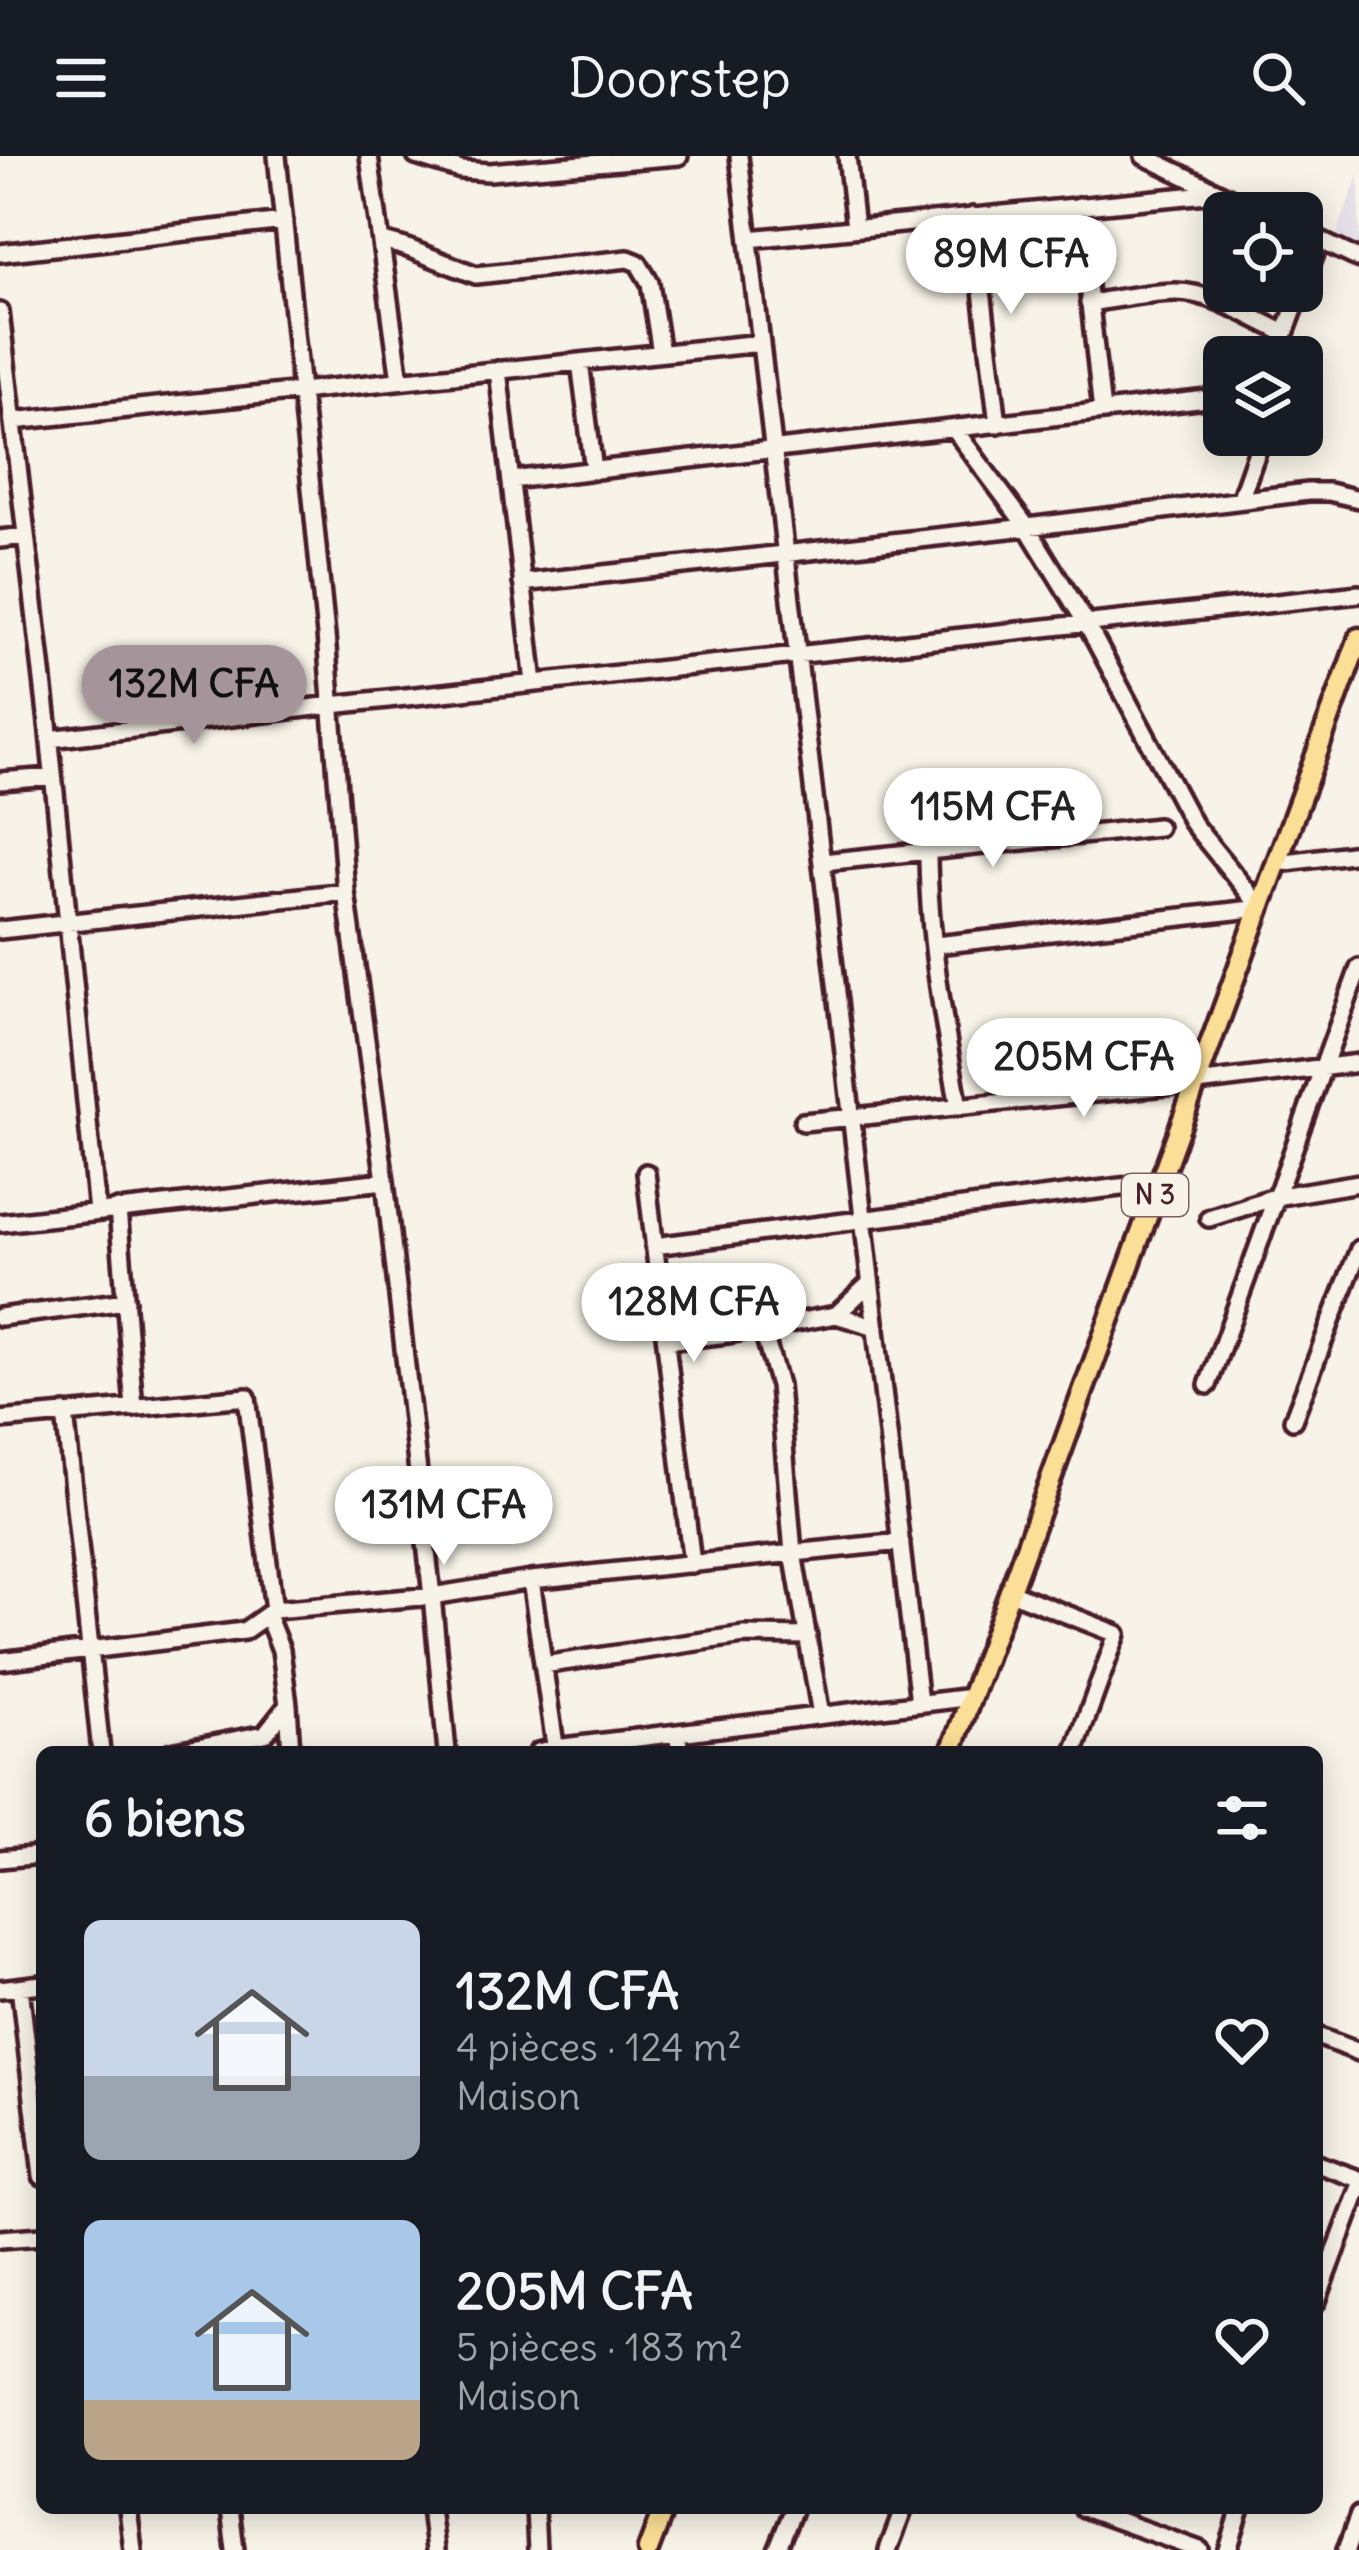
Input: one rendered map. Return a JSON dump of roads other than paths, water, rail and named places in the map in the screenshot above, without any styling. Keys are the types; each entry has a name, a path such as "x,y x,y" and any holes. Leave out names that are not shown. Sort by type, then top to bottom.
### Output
{"main road":[{"name":"N 3","path":"953,1746 1261,908 1351,681 1359,638"},
{"path":"651,2543 662,2514"}],"street":[{"path":"277,156 346,892 385,1181 446,1746"},
{"path":"369,156 400,380"},
{"path":"416,156 489,172 679,156"},
{"path":"739,156 920,1703"},
{"path":"847,156 855,228"},
{"path":"1144,156 1215,192"},
{"path":"748,238 1203,194"},
{"path":"1079,206 1102,412"},
{"path":"973,217 998,424"},
{"path":"0,253 284,221"},
{"path":"383,241 476,275 604,261 638,262 650,284 661,353"},
{"path":"1323,242 1359,259"},
{"path":"1090,303 1177,292 1212,300 1285,333"},
{"path":"0,312 50,739 97,1212"},
{"path":"1284,336 1293,312"},
{"path":"13,421 761,343"},
{"path":"580,362 594,471"},
{"path":"498,370 534,683"},
{"path":"511,481 1203,400"},
{"path":"954,429 1027,526 1086,623 1193,824 1261,908"},
{"path":"1240,500 1256,456"},
{"path":"522,583 1308,492 1359,499"},
{"path":"0,539 25,536"},
{"path":"50,739 1359,594"},
{"path":"0,781 53,776"},
{"path":"824,862 1158,827"},
{"path":"928,851 928,899 959,1107"},
{"path":"1278,863 1359,853"},
{"path":"0,930 346,892"},
{"path":"935,945 1261,908"},
{"path":"1208,1385 1359,968"},
{"path":"803,1122 1359,1063"},
{"path":"646,1172 692,1564"},
{"path":"0,1223 385,1181"},
{"path":"654,1246 1160,1182"},
{"path":"1209,1218 1275,1197 1359,1184"},
{"path":"118,1210 134,1408"},
{"path":"1293,1420 1352,1283 1359,1249"},
{"path":"836,1315 869,1284"},
{"path":"0,1317 126,1301"},
{"path":"665,1341 836,1315 876,1327"},
{"path":"762,1328 779,1385 793,1553 821,1715"},
{"path":"0,1420 247,1397 270,1612 281,1650 291,1746"},
{"path":"64,1413 100,1746"},
{"path":"0,1661 244,1631 270,1612 901,1542"},
{"path":"531,1580 550,1746"},
{"path":"1010,1592 1117,1634 1076,1746"},
{"path":"544,1665 744,1635 808,1636"},
{"path":"580,1746 972,1696"},
{"path":"202,1746 265,1734 288,1706"},
{"path":"677,1733 679,1746"},
{"path":"265,1734 282,1746"},
{"path":"0,1859 36,1856"},
{"path":"0,1989 36,1985"},
{"path":"20,1987 36,2073"},
{"path":"1323,2038 1359,2052"},
{"path":"1323,2166 1359,2179"},
{"path":"1323,2285 1359,2189"},
{"path":"0,2239 36,2236"},
{"path":"129,2514 133,2550"},
{"path":"231,2514 235,2550"},
{"path":"431,2514 435,2550"},
{"path":"535,2514 538,2550"},
{"path":"777,2550 792,2514"},
{"path":"889,2550 902,2514"},
{"path":"1100,2514 1200,2550"},
{"path":"1228,2550 1239,2514"},
{"path":"1346,2550 1359,2515"}]}
